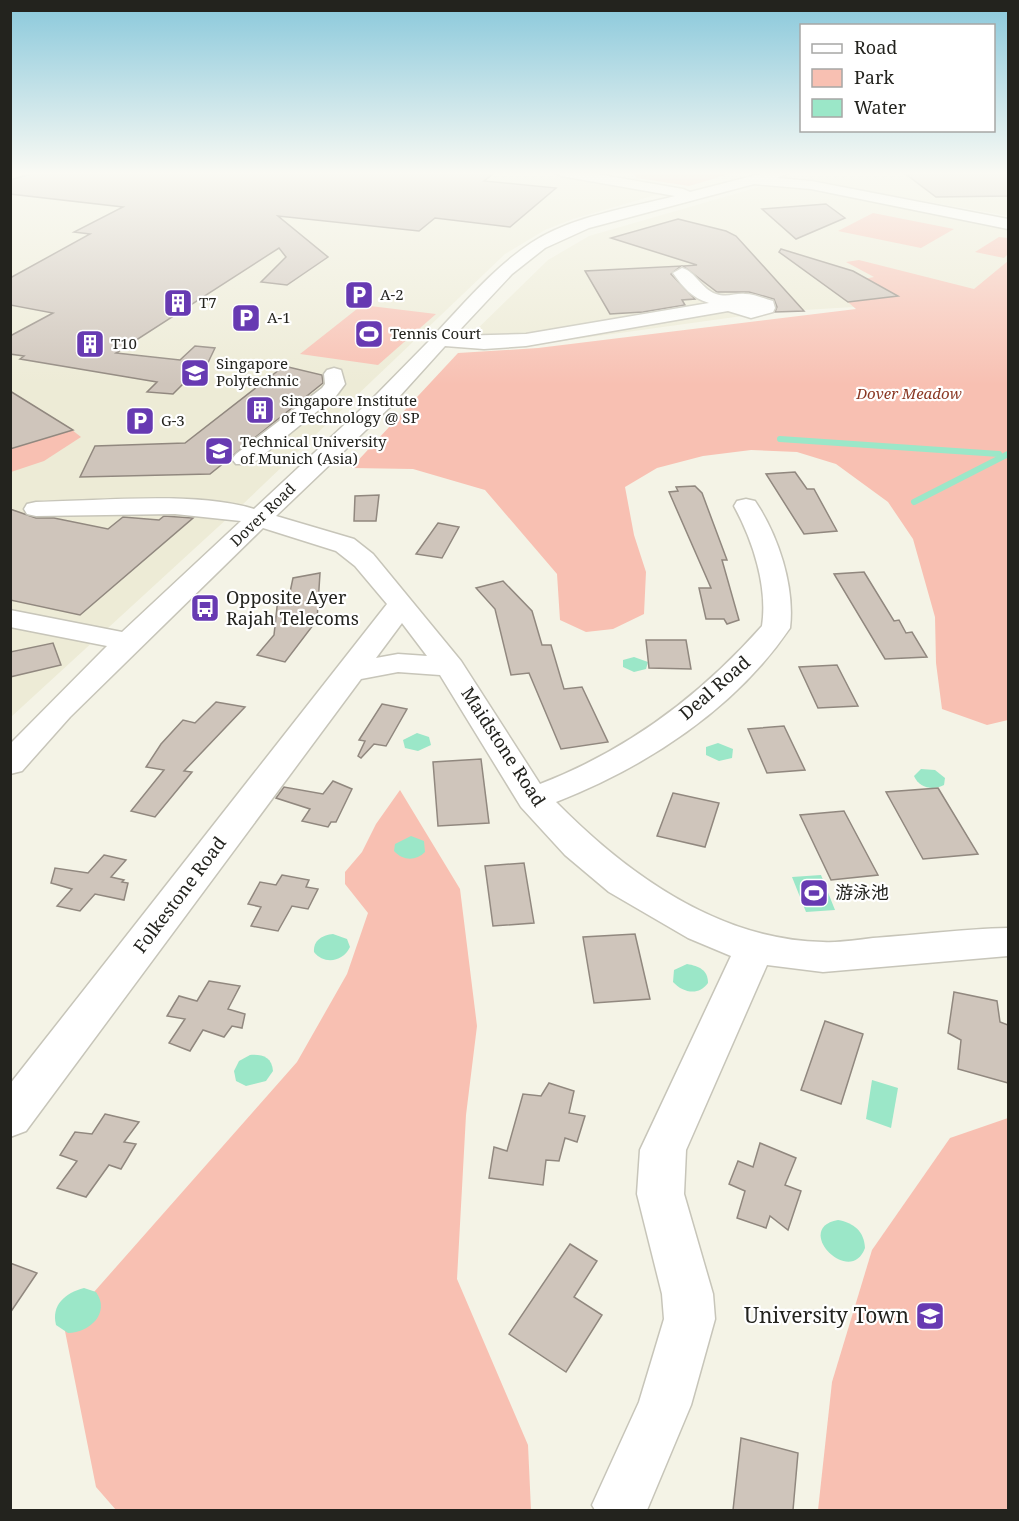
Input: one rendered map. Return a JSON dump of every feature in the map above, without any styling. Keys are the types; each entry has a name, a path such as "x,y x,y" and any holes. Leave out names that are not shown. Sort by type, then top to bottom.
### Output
{"street":[{"name":"Dover Road","path":"10,735 117,640 249,515 381,403 434,338 516,255 531,243"},
{"path":"434,338 463,344 507,343 730,304 708,299 696,291 682,273"},
{"path":"244,459 329,392 335,384 334,374"},
{"name":"Deal Road","path":"533,799 601,771 646,745 724,684 776,628 771,570 761,535 746,506"},
{"name":"Maidstone Road","path":"36,509 175,507 249,515 345,545 364,561 402,604 450,667 533,799 578,846 622,882 702,928 754,949 823,957 1008,942"},
{"name":"Folkestone Road","path":"10,1118 402,604"},
{"path":"10,618 50,636 117,640"},
{"name":"Dover Road","path":"10,764 59,710 117,640"},
{"path":"350,672 398,663 450,667"},
{"path":"621,1505 676,1380 690,1317 681,1268 661,1207 658,1174 663,1150 754,949"}],"shaded area":[{"name":"Singapore Polytechnic","path":"11,243 523,243 505,254 242,505 11,717"},
{"path":"577,243 1008,243 1008,295 986,299 771,312 540,344 463,349 469,337 548,260"}],"green space":[{"path":"896,243 930,243 921,248"},
{"path":"989,243 1008,243 1008,254 1004,258 975,252"},
{"name":"Dover Meadow","path":"859,260 974,289 1008,261 1008,720 987,725 942,709 936,663 935,617 913,539 888,502 836,464 797,452 751,450 703,456 657,468 625,487 634,535 646,572 644,614 613,629 586,632 560,620 557,574 485,490 413,469 351,468 458,353 538,348 856,309 829,286 874,277 846,262"},
{"name":"Tennis Court","path":"362,305 436,314 378,365 300,354"},
{"path":"72,430 81,437 44,461 11,472 10,449"},
{"path":"400,790 460,889 477,1026 466,1115 457,1279 528,1445 531,1510 116,1510 96,1487 64,1326 297,1062 347,974 368,913 345,884 345,872 362,852 376,824"},
{"name":"University Town","path":"1008,1118 1008,1510 818,1510 832,1382 872,1250 950,1138"}],"water":[{"path":"634,657 648,662 646,669 634,672 623,667 623,660"},
{"path":"417,733 429,737 431,745 418,751 405,748 403,740"},
{"path":"718,743 733,749 732,758 719,761 706,755 706,747"},
{"path":"921,769 935,770 945,778 944,785 931,788 923,786 914,776"},
{"path":"411,836 424,841 425,852 410,859 401,857 394,851 395,844"},
{"name":"游泳池","path":"821,875 835,910 806,912 792,877"},
{"path":"333,934 347,939 350,947 338,959 323,959 314,952 315,944 322,937"},
{"path":"687,964 699,967 705,972 708,983 700,990 686,991 673,982 674,970"},
{"path":"250,1055 266,1057 271,1062 273,1071 266,1081 246,1086 236,1081 234,1071 239,1061"},
{"path":"872,1080 898,1088 891,1128 866,1119"},
{"path":"838,1220 849,1223 863,1237 865,1248 858,1259 848,1262 838,1259 822,1243 821,1233 825,1225"},
{"path":"84,1288 96,1292 101,1307 99,1314 90,1326 68,1333 56,1325 56,1311 65,1297"}],"building":[{"path":"74,243 311,243 328,257 287,285 261,282 286,257 279,248 116,353 180,360 195,346 215,348 203,373 190,377 173,394 147,392 157,382 20,359 24,356 10,354 10,336 53,313 10,305 10,278"},
{"path":"627,243 742,243 804,311 775,312 777,307 774,299 749,292 717,292 683,266 697,265"},
{"path":"781,249 853,271 898,296 848,302 779,252"},
{"path":"681,266 671,274 695,299 682,300 685,305 643,312 610,314 585,271"},
{"name":"Singapore Institute of Technology @ SP","path":"284,366 322,375 323,383 210,474 80,477 95,446 185,443"},
{"path":"10,391 73,430 10,449"},
{"path":"795,472 807,489 814,489 837,531 804,534 766,474"},
{"path":"695,486 702,493 727,560 722,560 739,620 727,624 724,619 706,619 699,588 711,588 669,492 678,491 676,487"},
{"path":"379,495 376,521 354,521 355,496"},
{"path":"10,509 36,518 54,518 108,529 123,517 159,520 164,516 193,518 80,615 10,600"},
{"path":"438,523 459,527 442,558 416,554"},
{"path":"864,572 894,621 899,620 906,633 912,632 927,657 885,659 834,574"},
{"path":"320,573 317,620 285,662 257,655 274,635 278,598 289,597 293,578"},
{"path":"503,581 532,611 542,645 551,645 564,689 582,687 608,742 561,749 529,673 511,675 495,609 476,588"},
{"path":"646,640 686,640 691,669 649,668"},
{"path":"53,643 61,665 10,677 10,652"},
{"path":"837,665 858,706 818,708 799,667"},
{"path":"216,702 245,707 184,771 192,772 155,817 131,811 164,770 146,767 161,744 183,720 195,723"},
{"path":"382,704 407,709 386,746 374,744 361,758 358,756 365,741 359,740"},
{"path":"784,726 805,770 767,773 748,729"},
{"path":"481,759 489,823 438,826 433,762"},
{"path":"333,781 352,789 336,822 331,822 328,827 302,821 310,809 276,798 284,787 323,794"},
{"path":"938,788 978,854 923,859 886,792"},
{"path":"673,793 719,803 705,847 657,836"},
{"path":"844,811 878,875 831,880 800,815"},
{"path":"104,855 126,860 111,877 128,883 124,900 95,894 80,911 57,906 72,889 51,883 55,868 88,873"},
{"path":"524,863 534,923 493,926 485,866"},
{"path":"282,875 309,880 306,887 318,889 308,909 292,906 278,931 251,926 261,907 248,904 260,882 276,885"},
{"path":"635,934 650,999 594,1003 583,937"},
{"path":"209,981 240,986 228,1009 245,1014 242,1028 232,1026 224,1037 203,1030 190,1051 169,1043 185,1019 167,1016 179,996 197,1001"},
{"path":"954,992 997,1001 1000,1022 1008,1025 1008,1083 958,1069 961,1040 948,1033"},
{"path":"825,1021 863,1034 841,1104 801,1090"},
{"path":"549,1083 574,1091 569,1113 585,1116 577,1142 565,1138 559,1161 546,1160 543,1185 489,1178 494,1147 507,1151 523,1094 541,1096"},
{"path":"105,1114 139,1122 124,1142 136,1144 121,1169 109,1165 86,1197 57,1188 77,1161 60,1155 75,1132 92,1134"},
{"path":"760,1143 796,1158 785,1185 801,1191 788,1230 770,1216 766,1228 737,1218 745,1191 729,1184 738,1161 753,1167"},
{"path":"570,1244 597,1261 574,1297 602,1315 566,1372 509,1334"},
{"path":"10,1263 37,1273 10,1313"},
{"path":"741,1438 798,1453 793,1510 733,1510"}],"waterway":[{"path":"780,439 999,454"},
{"path":"914,502 1008,454"}],"place":[{"name":"A-2","path":"359,295"},
{"name":"T7","path":"178,303"},
{"name":"A-1","path":"246,318"},
{"name":"Tennis Court","path":"369,334"},
{"name":"T10","path":"90,344"},
{"name":"Singapore Polytechnic","path":"195,373"},
{"name":"Singapore Institute of Technology @ SP","path":"260,410"},
{"name":"G-3","path":"140,421"},
{"name":"Technical University of Munich (Asia)","path":"219,451"},
{"name":"Opposite Ayer Rajah Telecoms","path":"205,608"},
{"name":"游泳池","path":"814,893"},
{"name":"University Town","path":"930,1316"}]}
